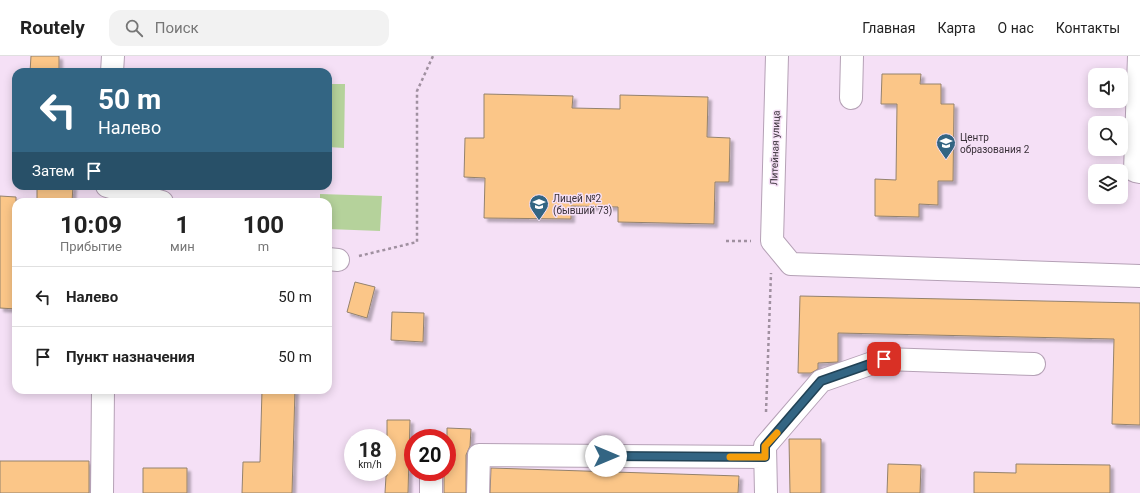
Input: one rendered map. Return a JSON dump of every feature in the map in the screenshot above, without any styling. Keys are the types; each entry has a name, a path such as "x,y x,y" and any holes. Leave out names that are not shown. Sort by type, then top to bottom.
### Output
{"street":[{"path":"112,68 113,56"},
{"name":"Литейная улица","path":"772,241 777,56"},
{"path":"850,98 852,56"},
{"path":"1139,66 1136,172 1140,172"},
{"path":"120,190 148,198"},
{"path":"772,241 791,264 1140,276"},
{"path":"766,493 765,452 821,381 884,359 1034,364"},
{"path":"102,493 103,394"},
{"path":"478,493 479,455 765,452"},
{"path":"431,481 431,493"}],"path":[{"path":"333,259 417,242 417,91 433,56"},
{"path":"726,241 772,241 765,452"}],"green space":[{"path":"332,84 345,84 344,148 332,147"},
{"path":"320,194 382,196 380,231 332,229 332,198 320,198"}],"building":[{"path":"31,56 59,56 59,68 30,68"},
{"path":"882,74 921,74 920,84 941,84 941,104 954,104 953,181 938,181 938,205 919,204 919,217 875,216 875,179 896,180 897,104 881,104"},
{"path":"484,94 573,96 572,108 620,109 620,95 708,97 707,137 730,138 729,182 715,182 714,224 618,222 618,207 571,206 571,219 484,218 485,178 464,177 465,138 484,138"},
{"path":"37,190 73,190 72,198 37,198"},
{"path":"0,196 16,197 12,198 12,309 0,308"},
{"path":"355,282 375,287 367,318 347,312"},
{"path":"800,296 1140,303 1140,425 1112,424 1114,339 838,333 838,362 818,363 818,369 811,373 798,373"},
{"path":"392,312 424,313 423,342 391,340"},
{"path":"262,394 295,394 292,493 242,493 243,462 260,462"},
{"path":"387,420 410,420 410,429 404,429 404,481 408,481 408,493 385,493 386,481 396,481 396,429 387,429"},
{"path":"447,428 471,429 470,446 466,455 466,493 444,493 444,481 456,481 456,429"},
{"path":"789,439 821,439 821,493 790,493"},
{"path":"0,461 89,461 89,493 0,493"},
{"path":"888,464 921,465 920,493 887,493"},
{"path":"1016,464 1110,465 1110,493 974,493 974,472 1016,473"},
{"path":"143,468 187,468 187,493 143,493"},
{"path":"491,468 739,476 738,493 490,493"}],"slow traffic":[{"path":"730,457 765,457 765,446 777,433"}],"place":[{"name":"Центр образования 2","path":"946,160"},
{"name":"Лицей №2 (бывший 73)","path":"539,221"}],"route":[{"path":"606,456 765,457 765,446 821,381 884,359"}]}
